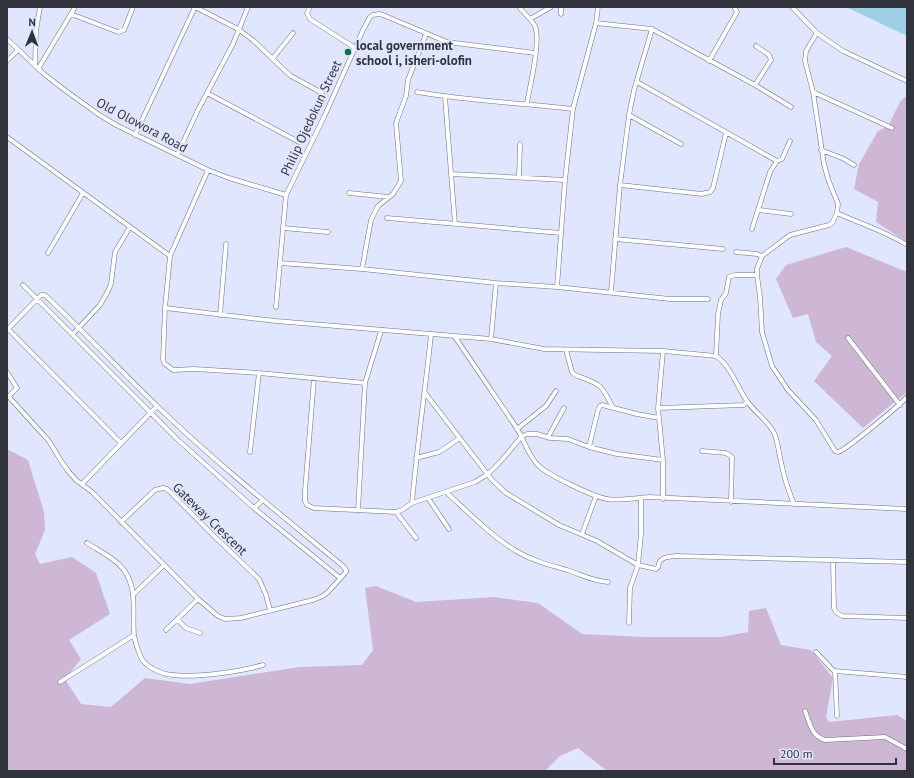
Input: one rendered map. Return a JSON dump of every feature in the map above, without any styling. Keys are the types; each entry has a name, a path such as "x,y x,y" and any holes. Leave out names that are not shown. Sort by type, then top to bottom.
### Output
{"street":[{"path":"34,66 36,31 40,7"},
{"path":"38,69 75,7"},
{"path":"71,14 118,32 124,30 133,7"},
{"path":"135,134 195,7 238,28 273,58 291,76 322,93"},
{"path":"177,155 233,44 238,28 248,7"},
{"path":"310,7 307,13 310,19 355,48"},
{"path":"519,7 530,19 536,33 535,53 527,103"},
{"path":"530,19 551,7"},
{"path":"561,7 561,14"},
{"path":"557,287 565,180 574,109 596,24 598,7"},
{"path":"709,61 737,12 734,7"},
{"path":"792,7 817,33 843,51 907,81"},
{"name":"Philip Ojedokun Street","path":"276,307 286,195 370,17 376,14 383,15 448,42 535,53"},
{"path":"596,24 652,29 755,85 791,107"},
{"path":"611,292 620,185 629,115 634,90 652,29"},
{"path":"273,58 293,33"},
{"path":"817,33 806,51 805,56 813,92 821,150 828,179 838,204 837,213 832,223 829,225 790,235 762,256 757,269 762,332 772,366 788,390 816,420 835,451 841,451 900,405 907,397"},
{"path":"362,269 370,220 378,206 393,194 401,181 396,123 406,96 408,80 426,34"},
{"name":"Old Olowora Road","path":"7,39 34,66 66,92 98,114 208,170 229,178 286,195"},
{"path":"755,85 771,60 769,55 756,46"},
{"path":"7,61 18,50"},
{"path":"637,82 777,161"},
{"path":"417,92 445,97 527,103 574,109"},
{"path":"813,92 892,128"},
{"path":"207,93 299,142"},
{"path":"445,97 455,224"},
{"path":"629,115 681,144"},
{"path":"620,185 702,194 710,192 713,188 726,133"},
{"path":"7,137 170,256"},
{"path":"752,229 770,172 777,161 782,159 790,141"},
{"path":"519,177 520,144"},
{"path":"821,150 842,158 854,165"},
{"path":"208,170 170,256 165,308 164,363 173,370 194,369 258,373 365,383"},
{"path":"451,174 565,180"},
{"path":"48,253 83,193"},
{"path":"349,193 389,198"},
{"path":"759,210 791,214"},
{"path":"837,213 882,231 907,245"},
{"path":"387,218 561,233"},
{"path":"73,334 100,305 107,294 111,284 115,252 130,227"},
{"path":"283,228 328,232"},
{"path":"615,239 723,249"},
{"path":"220,315 226,244"},
{"path":"736,252 757,254 762,256"},
{"path":"280,263 362,269 496,283 611,292 670,299 708,300"},
{"path":"716,356 718,314 721,300 726,293 728,277 735,275 757,275"},
{"path":"491,339 496,283"},
{"path":"23,285 177,439 254,508 340,578"},
{"path":"7,372 17,388 10,395 10,399 49,441 69,472 198,599 218,616 225,619 241,618 313,600 323,596 344,575 346,570 262,500 157,406 79,327 45,295 40,295 8,328 121,443"},
{"path":"165,308 381,331 491,339 544,349 663,351 716,356 722,360 747,402 766,422 775,435 784,477 794,504"},
{"path":"358,510 365,383 381,331"},
{"path":"412,503 431,334"},
{"path":"455,337 522,436 528,453 540,467 550,475 596,496 609,499 641,498 907,509"},
{"path":"848,338 900,405"},
{"path":"566,350 572,372 575,375 598,384 605,390 612,408"},
{"path":"663,351 658,408 663,460 663,499"},
{"path":"250,452 258,373"},
{"path":"314,379 305,478 305,501 307,505 314,508 396,512 402,510 412,503 467,485 488,474 522,436 532,434 568,439 617,454 663,460"},
{"path":"517,429 546,406 556,391"},
{"path":"425,393 497,485 514,498 559,525 597,541 638,565 656,569 663,558 676,556 907,562"},
{"path":"658,408 744,405 747,402"},
{"path":"589,446 600,406 602,405 659,418"},
{"path":"82,484 157,406"},
{"path":"548,437 564,408"},
{"path":"416,458 439,452 460,438"},
{"path":"702,451 726,453 732,458 731,502"},
{"name":"Gateway Crescent","path":"121,522 155,490 163,488 168,489 214,537 259,579 266,595 270,610"},
{"path":"446,492 475,519 516,551 551,566 567,570 593,580 608,582"},
{"path":"582,534 596,496"},
{"path":"428,498 449,529"},
{"path":"629,623 630,588 638,565 641,534 641,498"},
{"path":"254,508 262,500"},
{"path":"396,512 416,538"},
{"path":"87,543 118,563 125,571 134,594 134,635 142,659 148,665 165,674 180,675 201,674 263,665"},
{"path":"833,561 834,608 838,614 842,616 907,618"},
{"path":"134,594 164,565"},
{"path":"166,630 198,599"},
{"path":"177,620 186,628 200,633"},
{"path":"60,682 134,635"},
{"path":"816,652 835,671 907,677"},
{"path":"835,671 837,716"},
{"path":"805,711 817,737 825,740 885,737 907,749"}],"shaded area":[{"path":"905,97 907,98 907,242 876,222 878,202 854,189 859,164 878,131 888,126 900,102"},
{"path":"846,247 907,272 907,392 863,428 814,381 832,356 816,342 808,314 793,318 776,279 786,265"},
{"path":"7,449 28,460 44,512 45,530 35,554 40,564 72,557 96,573 110,614 69,640 81,659 65,679 81,704 111,707 145,678 190,684 300,667 362,665 373,650 365,588 376,586 416,602 494,597 538,603 582,634 644,637 721,637 748,632 749,611 766,608 781,645 811,650 833,678 826,717 829,722 897,715 907,721 907,771 607,771 578,748 560,756 545,771 7,771"}],"water":[{"path":"846,7 907,7 907,36"}],"place":[{"name":"local government school i, isheri-olofin","path":"348,52"}]}
